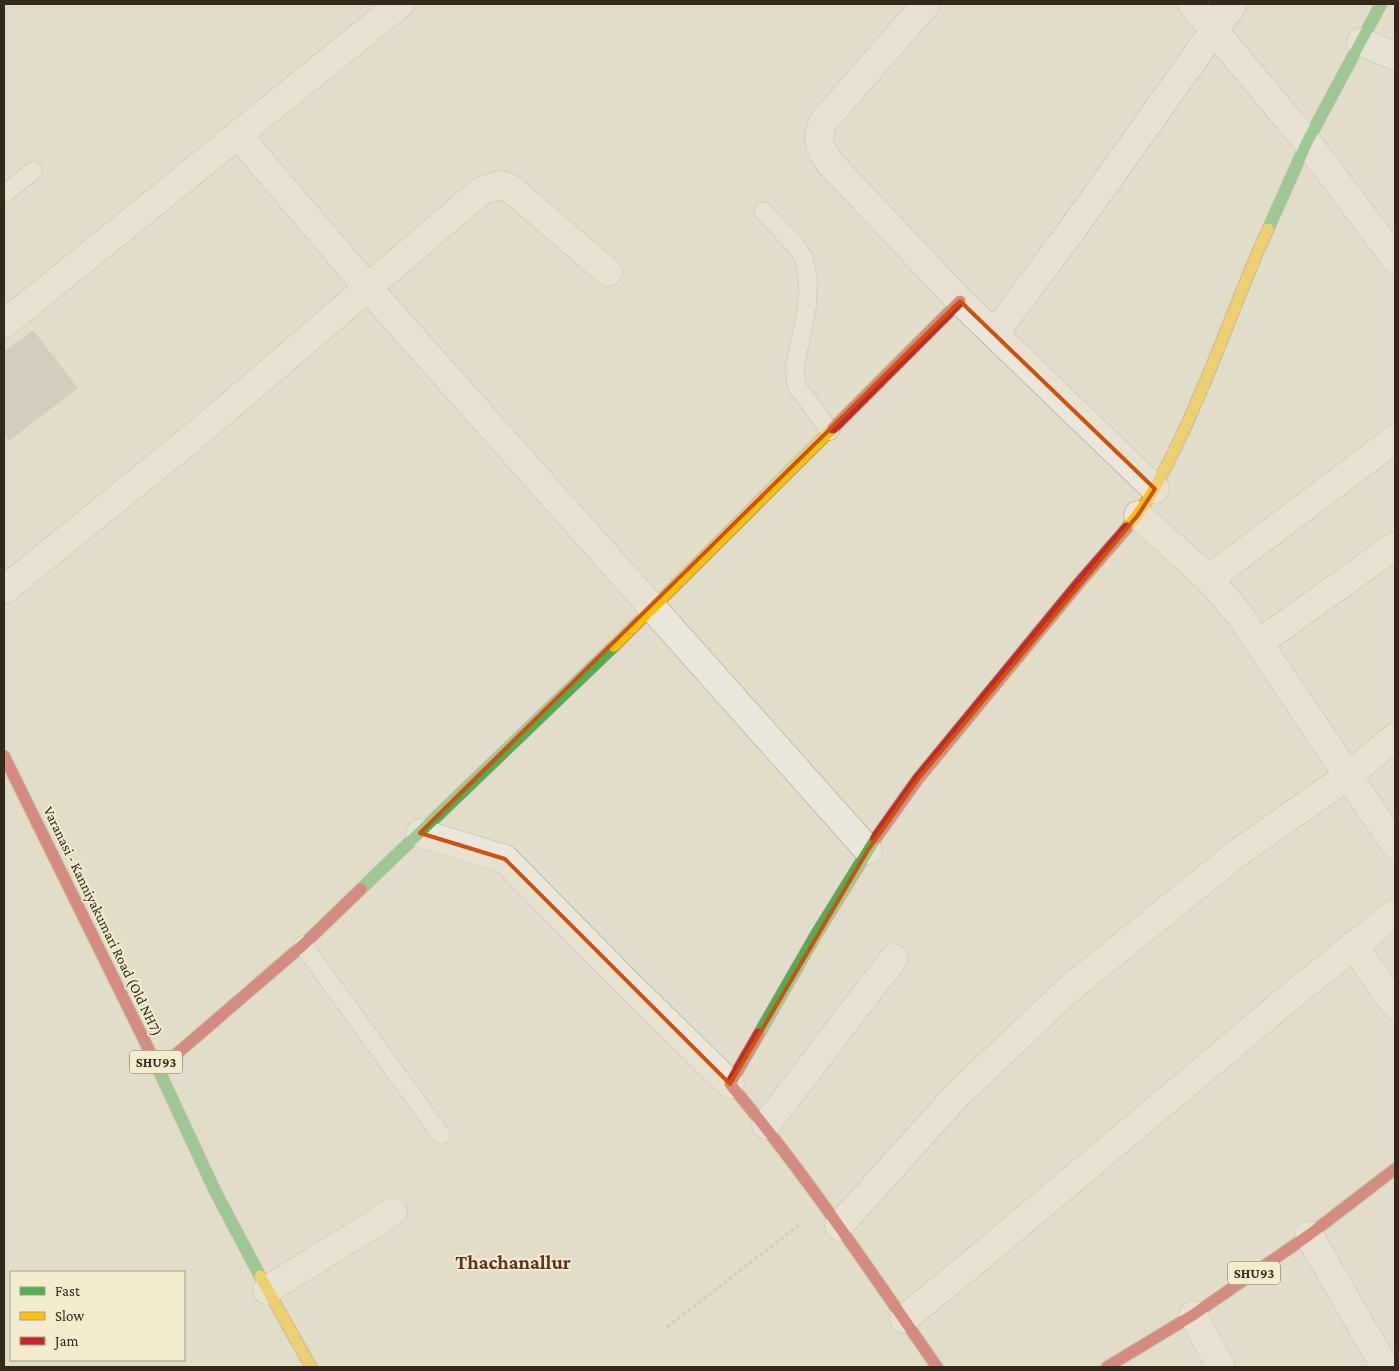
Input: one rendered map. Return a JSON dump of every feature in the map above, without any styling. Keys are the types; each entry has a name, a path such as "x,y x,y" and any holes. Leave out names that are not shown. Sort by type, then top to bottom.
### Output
{"street":[{"path":"4,324 400,4"},
{"path":"926,4 823,122 818,138 820,149 829,162 960,302 995,333 1156,489"},
{"path":"1192,4 1308,142 1395,259"},
{"path":"995,333 1086,212 1233,4"},
{"path":"730,1084 816,935 868,850 924,772 1080,582 1138,515 1156,489 1190,419 1265,235 1308,142 1381,4"},
{"path":"1361,42 1395,56"},
{"path":"238,135 368,288 868,850"},
{"path":"4,590 198,433 482,191 500,185 511,189 608,272"},
{"path":"159,1070 303,944 420,833 652,609 960,302"},
{"path":"1209,579 1395,439"},
{"path":"1138,515 1209,579 1239,614 1395,845"},
{"path":"1259,643 1395,546"},
{"path":"832,1216 1068,989 1239,852 1348,775 1395,737"},
{"name":"Varanasi - Kanniyakumari Road (Old NH7)","path":"4,756 159,1070 215,1191 267,1290 311,1367"},
{"path":"420,833 504,859 624,981 730,1084 766,1125 937,1367"},
{"path":"904,1319 1353,945 1395,913"},
{"path":"1353,945 1395,1005"},
{"path":"766,1125 894,958"},
{"name":"SHU93","path":"1107,1367 1193,1315 1309,1236 1395,1169"},
{"path":"267,1290 394,1212"},
{"path":"1309,1236 1385,1367"},
{"path":"1193,1315 1221,1367"}],"lane":[{"path":"4,194 33,171"},
{"path":"763,211 804,258 808,279 807,307 795,366 796,385 830,431"},
{"path":"303,944 441,1135"}],"path":[{"path":"667,1327 832,1216"}],"highlighted area":[{"path":"960,301 1155,489 1138,515 918,779 868,850 730,1084 505,859 420,833"}],"building":[{"path":"33,330 78,388 9,441 4,435 4,352"}],"traffic: fast":[{"path":"1268,229 1307,142 1381,4"},
{"path":"361,889 614,646"},
{"path":"759,1034 816,935 876,838"},
{"path":"154,1060 215,1191 260,1276"}],"traffic: slow":[{"path":"1127,528 1142,509 1154,489 1189,420 1268,229"},
{"path":"614,646 833,428"},
{"path":"260,1276 311,1367"}],"traffic: jam":[{"path":"833,428 960,301"},
{"path":"876,838 918,779 1080,582 1127,528"},
{"path":"4,756 154,1060"},
{"path":"159,1069 303,945 361,889"},
{"path":"759,1034 730,1084 811,1188 937,1367"},
{"path":"1107,1367 1193,1315 1309,1235 1395,1169"}],"district":[{"name":"Thachanallur","path":"513,1262"}]}
